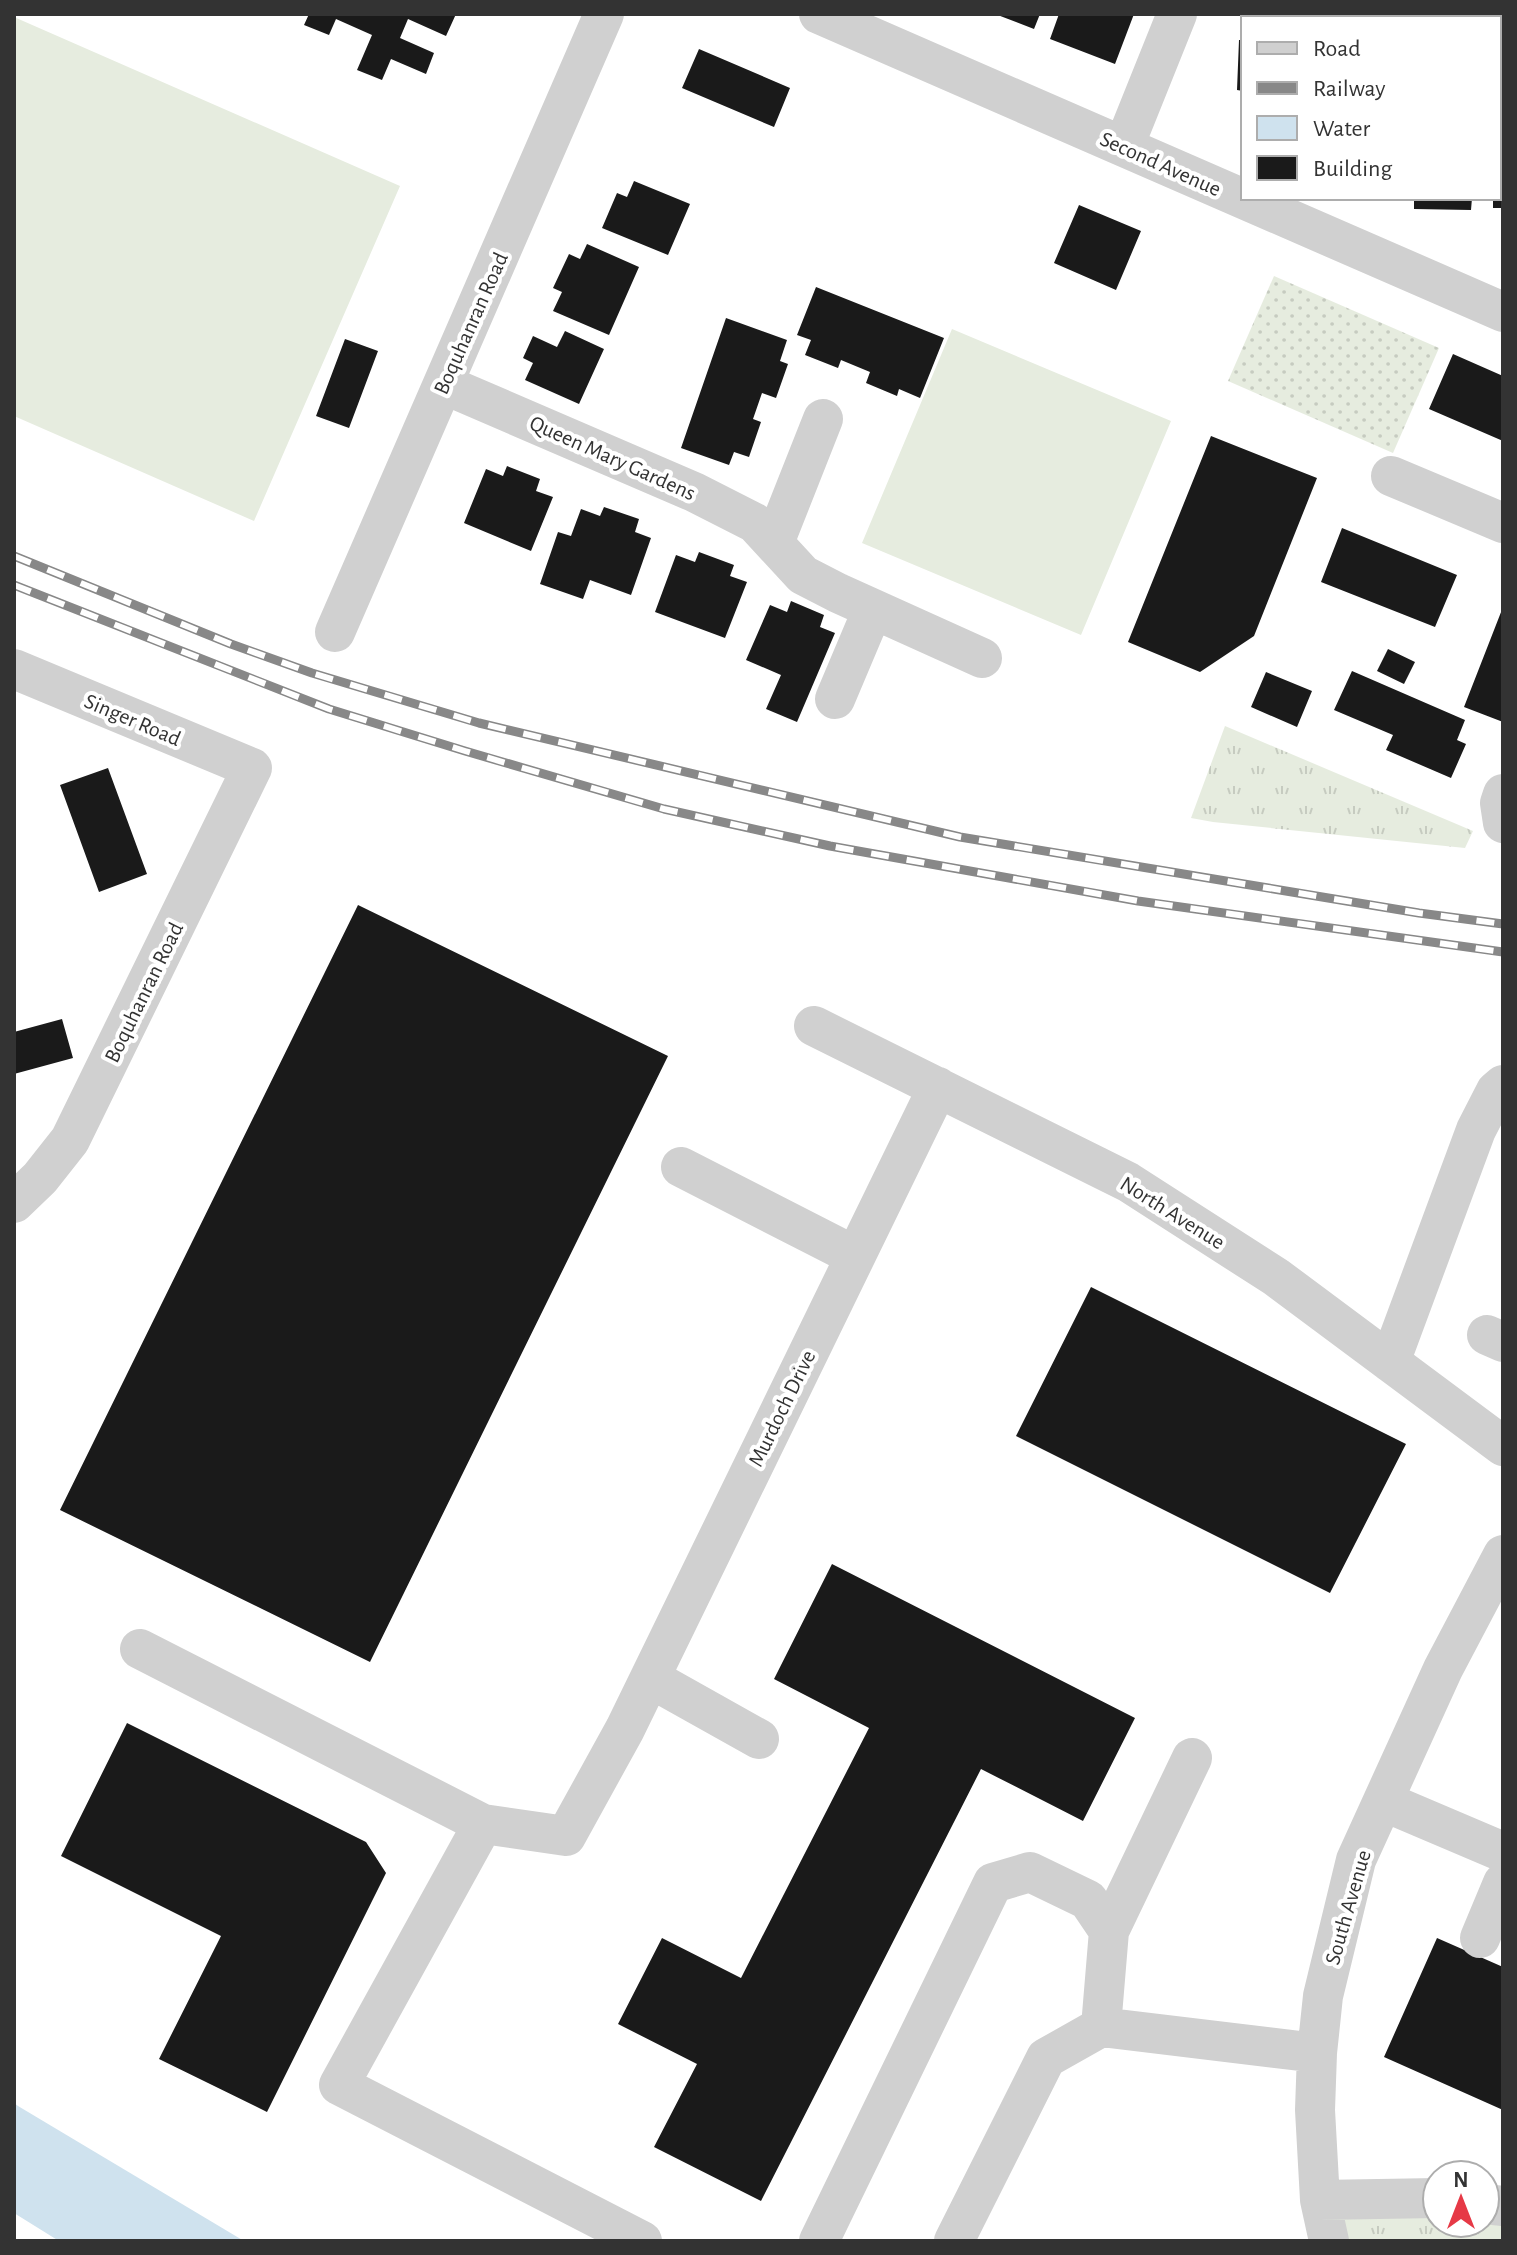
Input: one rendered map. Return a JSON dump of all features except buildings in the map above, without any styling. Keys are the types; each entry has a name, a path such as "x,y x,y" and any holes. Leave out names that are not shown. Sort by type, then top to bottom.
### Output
{"street":[{"name":"Boquhanran Road","path":"335,632 604,14"},
{"name":"Second Avenue","path":"819,14 1241,200"},
{"path":"1124,146 1177,14"},
{"name":"Second Avenue","path":"1242,200 1503,312"},
{"name":"Queen Mary Gardens","path":"443,384 587,444 755,523 803,575 982,658"},
{"path":"774,543 823,419"},
{"path":"1391,476 1503,523"},
{"path":"835,699 873,609"},
{"name":"Singer Road","path":"14,669 252,768"},
{"name":"Boquhanran Road","path":"14,1203 40,1178 70,1140 252,768"},
{"path":"1503,794 1500,803 1503,823"},
{"name":"North Avenue","path":"814,1026 1128,1182 1276,1277 1503,1446"},
{"path":"1390,1362 1476,1130 1496,1091 1503,1085"},
{"name":"Murdoch Drive","path":"483,1824 566,1836 625,1729 938,1087"},
{"path":"681,1167 855,1256"},
{"name":"South Avenue","path":"1329,2241 1320,2200 1315,2110 1317,2053 1323,1996 1356,1860 1443,1669 1503,1555"},
{"path":"140,1649 483,1824 339,2085 642,2241"},
{"path":"650,1678 759,1739"},
{"path":"1101,2027 1109,1931 1192,1758"},
{"path":"1383,1801 1503,1852"},
{"path":"819,2241 993,1883 1030,1872 1088,1900 1109,1931"},
{"path":"1480,1938 1503,1883"},
{"path":"954,2241 1046,2058 1101,2027 1317,2053"},
{"path":"1320,2200 1421,2198"}],"green space":[{"path":"14,17 400,186 254,521 14,416"},
{"path":"1274,276 1439,348 1393,453 1228,381"},
{"path":"952,329 1171,421 1081,635 862,543"},
{"path":"1225,726 1473,831 1465,848 1191,818"},
{"path":"1421,2198 1421,2239 1501,2239 1503,2206 1503,2241 1335,2241 1320,2200"}],"water":[{"path":"14,2103 244,2241 59,2241 14,2213"}],"railway":[{"path":"14,556 231,644 312,673 479,723 960,837 1419,913 1503,924"},
{"path":"14,585 329,709 664,809 830,846 1138,901 1503,952"}]}
